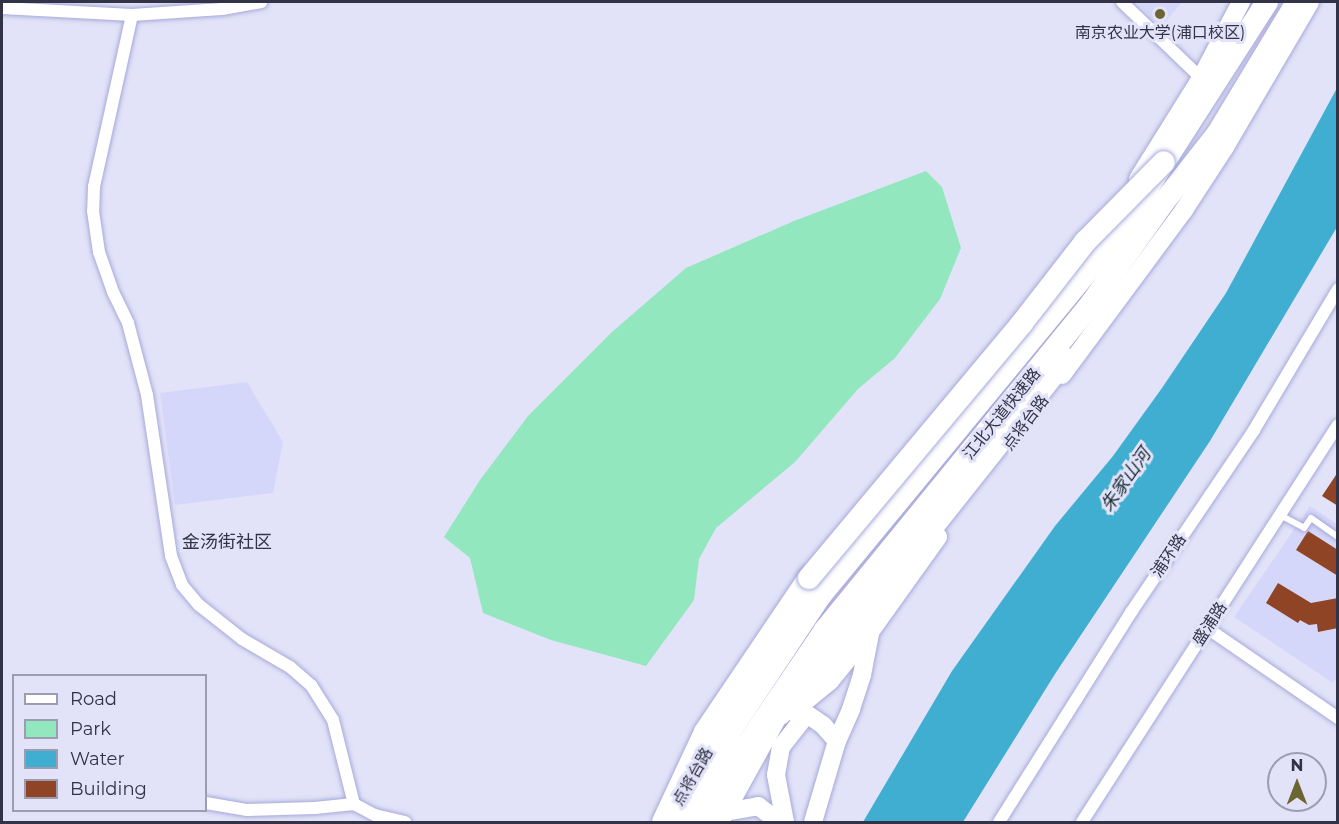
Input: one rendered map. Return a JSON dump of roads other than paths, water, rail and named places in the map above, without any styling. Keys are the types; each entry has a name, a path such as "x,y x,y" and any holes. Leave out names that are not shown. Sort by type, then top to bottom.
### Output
{"highway":[{"name":"江北大道快速路","path":"680,822 727,736 820,596 1118,234 1267,2"},
{"name":"江北大道快速路","path":"702,822 758,728 825,630 1091,304 1163,203 1218,133 1297,2"},
{"path":"779,715 813,678 1023,416 1123,283 1176,205 1218,133"},
{"path":"665,822 705,732 808,578 1022,323 1085,242 1164,162"}],"main road":[{"name":"点将台路","path":"665,822 719,732 806,601 1083,264 1201,78 1241,2"},
{"name":"点将台路","path":"779,715 808,699 830,681 870,632 894,596 1021,430 1184,210 1225,147 1310,2"},
{"path":"813,822 837,741 851,709 870,632"},
{"path":"723,817 779,715 792,712 807,714 823,725 837,741"},
{"path":"785,822 776,775 781,747 807,714"},
{"path":"723,817 758,806 779,822"}],"street":[{"path":"2,8 132,15 222,9 261,2"},
{"path":"1122,2 1201,78"},
{"path":"132,15 94,187 93,211 99,252 112,292 128,323 147,395 171,556 182,585 199,605 242,639 290,667 311,685 333,720 354,804"},
{"name":"浦环路","path":"999,822 1132,611 1254,430 1338,289"},
{"name":"盛浦路","path":"1082,822 1338,425"},
{"path":"1207,628 1338,718"},
{"path":"207,803 247,810 315,808 354,804 375,815 405,822"}],"lane":[{"path":"1280,515 1304,528 1311,518 1338,537"}],"water":[{"name":"朱家山河","path":"1337,88 1337,227 1210,441 1055,674 963,822 863,822 952,671 1055,526 1113,456 1226,293"}],"place":[{"name":"南京农业大学(浦口校区)","path":"1160,14"}],"district":[{"name":"金汤街社区","path":"227,542"}]}
